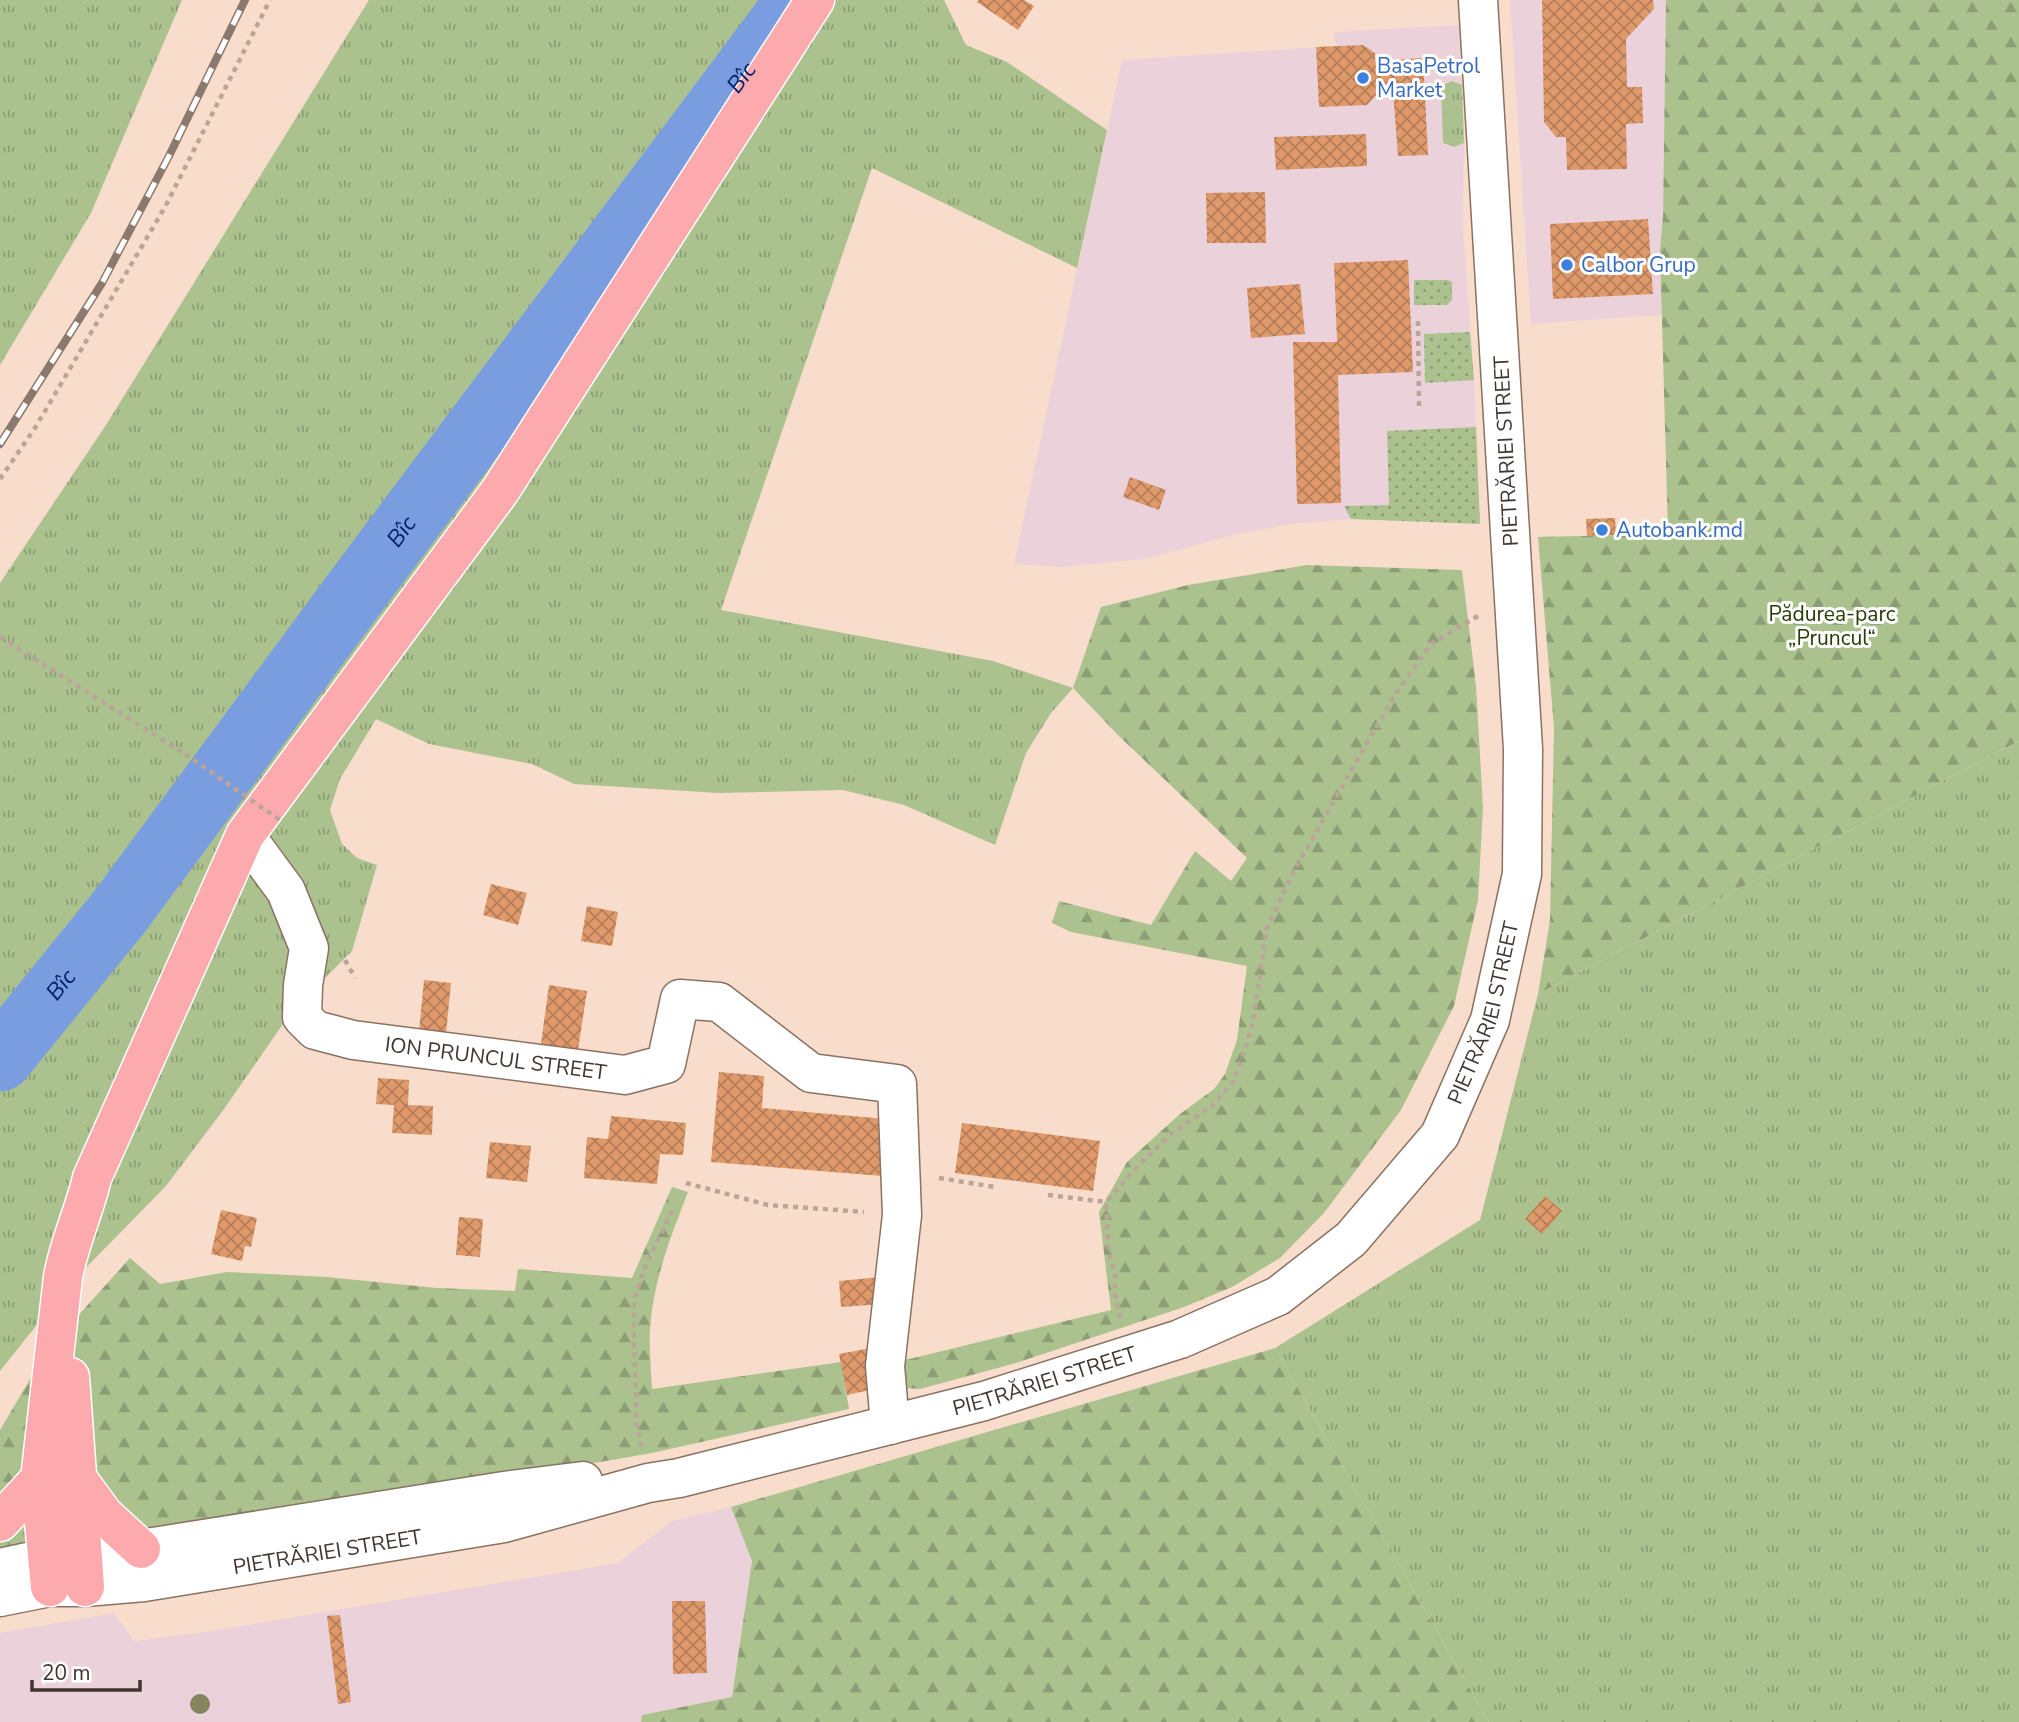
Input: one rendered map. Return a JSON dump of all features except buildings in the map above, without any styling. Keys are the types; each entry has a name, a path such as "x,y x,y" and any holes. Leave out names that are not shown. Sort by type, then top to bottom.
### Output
{"highway":[{"path":"66,1572 58,1478 63,1277 67,1255 92,1178 245,835 500,491 815,0"},
{"path":"0,1522 58,1478"},
{"path":"58,1478 141,1549"}],"street":[{"name":"PIETRĂRIEI STREET","path":"0,1568 66,1572 144,1582 504,1523 649,1483 679,1478 984,1402 1180,1339 1278,1296 1351,1239 1440,1135 1490,1020 1522,874 1523,749 1478,0"},
{"name":"ION PRUNCUL STREET","path":"245,835 286,891 309,948 303,985 302,1017 315,1030 353,1040 625,1075 666,1065 680,999 719,1002 811,1073 897,1084 902,1215 885,1366 890,1425"},
{"name":"PIETRĂRIEI STREET","path":"0,1597 66,1572 141,1549 504,1490 588,1480 649,1483"}],"path":[{"path":"0,479 35,428 165,207 270,0"},
{"path":"1418,321 1419,406"},
{"path":"1128,1356 1115,1294 1115,1274 1109,1254 1106,1202 1172,1133 1211,1107 1234,1081 1252,1028 1267,927 1295,869 1394,696 1431,643 1515,594"},
{"path":"0,637 184,754 283,822"},
{"path":"686,1183 768,1205 902,1215 934,1177 995,1187"},
{"path":"1048,1195 1106,1202"},
{"path":"649,1483 637,1425 635,1300 645,1269 672,1211"}],"shaded area":[{"path":"1510,0 1666,0 1663,216 1660,250 1662,315 1531,324"},
{"path":"1459,25 1464,143 1463,229 1474,380 1480,524 1351,519 1291,524 1234,535 1144,559 1061,567 1014,564 1122,60 1336,46 1334,32"},
{"path":"731,1507 752,1561 732,1697 642,1715 641,1722 0,1722 0,1633 114,1613 134,1641 205,1632 618,1563 672,1521"}],"green space":[{"path":"0,0 182,0 91,213 0,365"},
{"path":"369,0 944,0 966,45 1007,62 1107,130 1077,268 872,168 721,610 993,661 1073,688 1051,713 1026,753 995,845 904,805 843,790 719,793 574,784 532,764 429,744 376,719 340,779 330,810 342,844 357,858 377,865 352,951 292,1011 166,1186 67,1287 0,1371 0,583 106,425"},
{"name":"Pădurea-parc „Pruncul“","path":"1666,0 2019,0 2019,741 1538,994 1550,920 1554,728 1538,537 1668,534 1660,250 1663,216"},
{"path":"1452,81 1462,85 1464,143 1454,147 1443,143 1441,86"},
{"path":"1414,280 1452,282 1452,300 1447,305 1414,305"},
{"path":"1470,332 1474,380 1425,383 1424,334"},
{"path":"1476,427 1480,524 1351,519 1344,506 1389,505 1387,431"},
{"path":"1307,565 1462,570 1476,686 1483,807 1478,900 1454,1006 1401,1110 1324,1213 1280,1258 1232,1287 1184,1307 1016,1363 920,1389 904,1388 897,1362 1111,1310 1099,1212 1127,1162 1180,1114 1214,1089 1225,1074 1237,1040 1247,966 1071,932 1052,923 1059,901 1151,925 1195,851 1231,881 1247,858 1119,736 1073,688 1101,607 1188,585"},
{"path":"2019,741 2019,1722 1489,1722 1275,1348 1480,1220 1538,994"},
{"path":"672,1187 688,1192 669,1242 655,1294 650,1336 652,1389 841,1362 849,1409 652,1453 491,1481 0,1556 0,1430 48,1349 130,1258 160,1284 227,1272 327,1277 437,1288 515,1291 518,1269 632,1278"},
{"path":"1275,1348 1489,1722 641,1722 642,1715 732,1697 752,1561 731,1507"}],"waterway":[{"name":"Bîc","path":"0,1059 120,911 799,0"}],"railway":[{"path":"0,444 102,283 169,156 245,0"}],"place":[{"name":"BasaPetrol Market","path":"1363,78"},
{"name":"Calbor Grup","path":"1567,265"},
{"name":"Autobank.md","path":"1602,530"}]}
